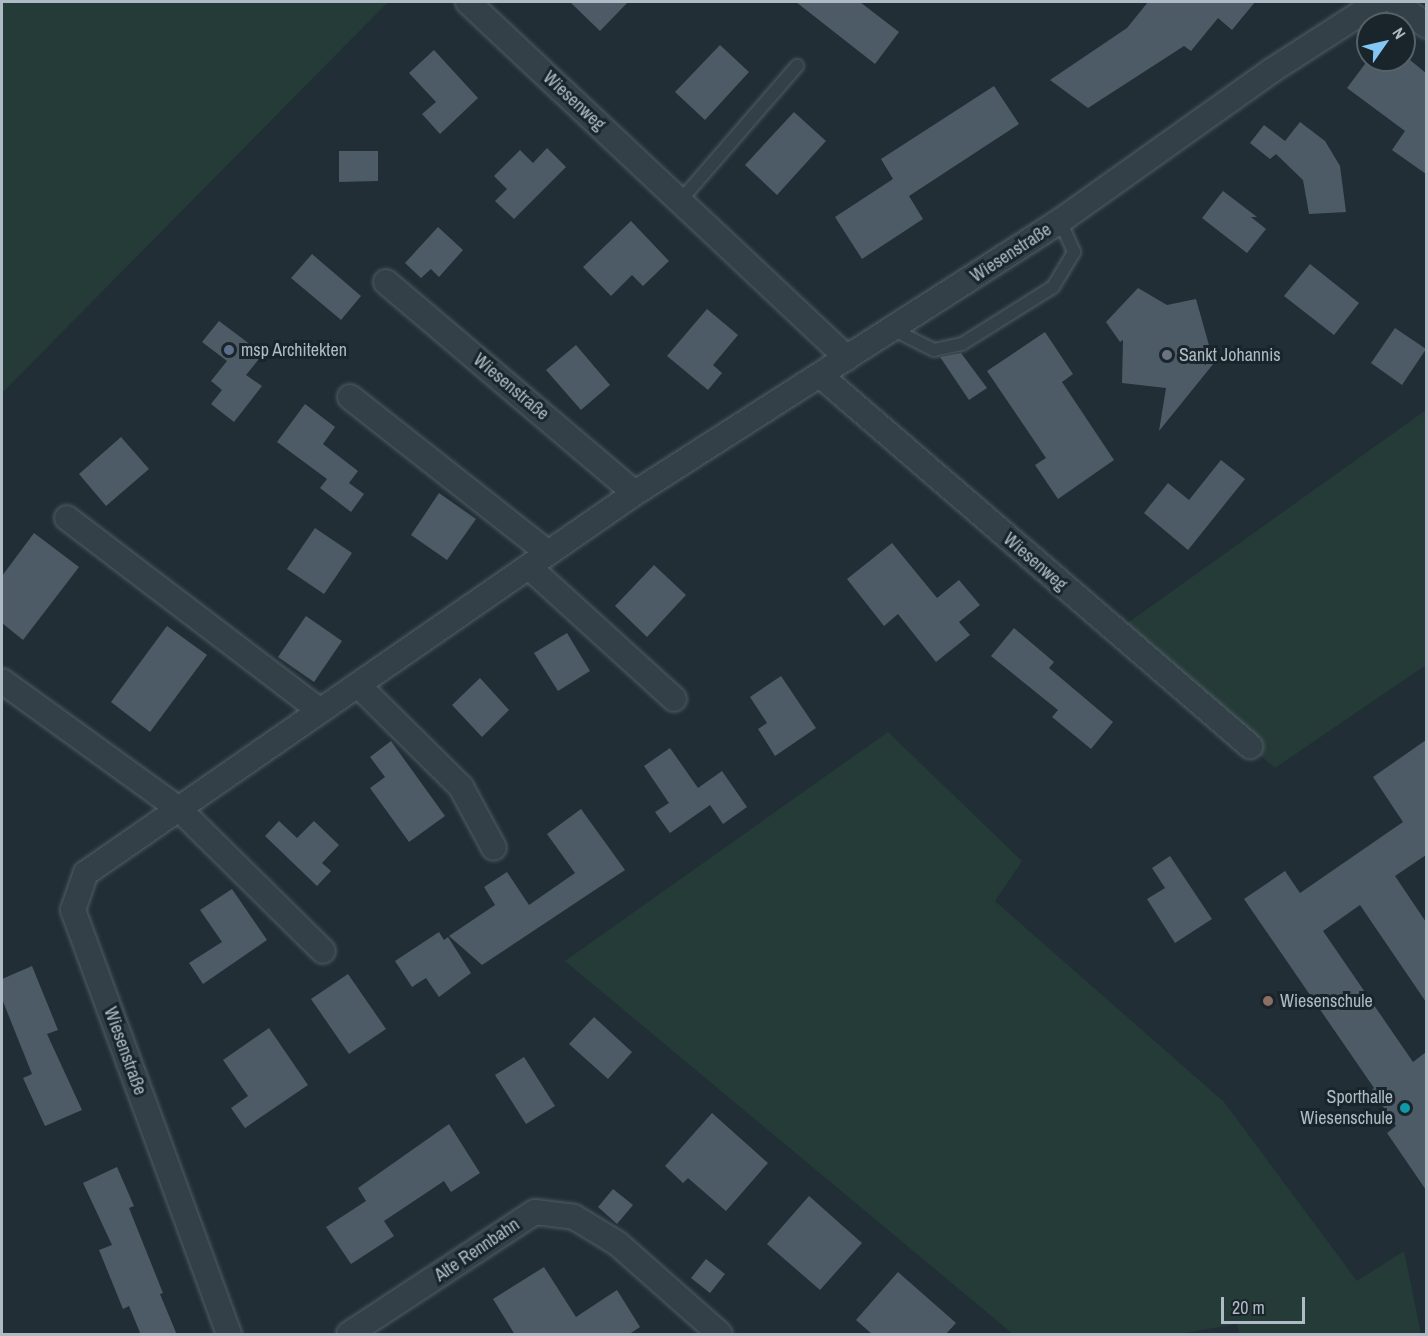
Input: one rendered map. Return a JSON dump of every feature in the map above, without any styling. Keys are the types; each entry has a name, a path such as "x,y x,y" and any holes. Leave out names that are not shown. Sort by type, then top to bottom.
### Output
{"street":[{"name":"Wiesenweg","path":"468,2 847,358"},
{"name":"Wiesenstraße","path":"229,1335 73,910 86,873 635,493 894,330 1060,221 1271,71 1378,2"},
{"path":"1395,2 1426,24"},
{"name":"Wiesenstraße","path":"386,282 635,493"},
{"name":"Wiesenweg","path":"821,376 1250,747"},
{"path":"350,397 539,560 674,699"},
{"path":"67,518 320,711"},
{"path":"2,681 179,809 323,951"},
{"path":"358,685 461,787 494,848"},
{"name":"Alte Rennbahn","path":"349,1335 535,1212 574,1218 617,1243 720,1335"}],"lane":[{"path":"680,201 797,66"},
{"path":"894,330 934,350 962,345 1053,287 1074,252 1060,221"}],"green space":[{"path":"2,2 388,2 2,393"},
{"path":"1426,410 1426,665 1275,768 1115,632"},
{"path":"888,732 1022,861 995,901 1224,1102 1357,1281 1404,1251 1421,1334 1240,1334 1237,1324 1178,1334 1013,1334 565,961"}],"building":[{"path":"570,2 628,2 600,31"},
{"path":"796,2 860,2 899,32 875,64"},
{"path":"1148,2 1255,2 1232,30 1218,18 1191,51 1184,46 1088,108 1050,80 1127,28"},
{"path":"720,45 749,72 705,120 675,92"},
{"path":"434,50 478,98 440,134 422,114 436,102 409,73"},
{"path":"1416,65 1426,73 1426,174 1392,150 1405,131 1347,88 1359,72 1416,72"},
{"path":"994,86 1019,124 909,196 923,219 862,259 835,217 893,179 881,159"},
{"path":"794,112 826,141 777,195 745,165"},
{"path":"1300,122 1325,141 1340,166 1346,212 1309,214 1303,180 1276,154 1270,159 1250,143 1264,125 1285,141"},
{"path":"547,148 566,167 514,219 495,201 507,189 494,176 520,150 533,163"},
{"path":"339,151 378,151 378,181 339,182"},
{"path":"1223,191 1257,217 1251,217 1266,229 1247,253 1202,218"},
{"path":"631,221 669,261 643,286 632,275 611,296 583,267"},
{"path":"438,227 463,250 439,277 431,269 421,278 405,263"},
{"path":"312,254 361,296 341,320 291,278"},
{"path":"1310,264 1359,303 1334,335 1284,296"},
{"name":"Sankt Johannis","path":"1138,288 1167,305 1196,299 1214,363 1159,431 1166,388 1122,383 1123,340 1120,342 1106,322"},
{"path":"707,309 738,335 713,365 722,373 708,390 667,356"},
{"path":"219,321 263,354 246,375 262,386 234,422 211,404 222,390 211,381 227,361 202,342"},
{"path":"1395,328 1426,349 1402,385 1371,363"},
{"path":"1045,332 1073,374 1062,382 1114,460 1058,499 1035,465 1046,458 987,371"},
{"path":"576,345 610,385 581,410 546,370"},
{"path":"961,353 987,388 969,400 940,357"},
{"path":"305,404 335,427 323,444 358,471 349,483 364,494 351,512 320,488 327,479 277,442"},
{"path":"121,437 149,469 106,506 79,474"},
{"path":"1221,460 1245,479 1188,550 1144,513 1168,483 1189,500"},
{"path":"439,493 476,519 447,560 411,535"},
{"path":"315,528 352,553 324,594 287,569"},
{"path":"34,533 79,567 23,640 2,623 2,576"},
{"path":"892,543 937,598 959,580 980,605 959,622 970,635 936,662 898,614 884,626 847,579"},
{"path":"654,565 686,595 647,637 615,606"},
{"path":"306,616 342,641 314,682 278,657"},
{"path":"167,626 207,655 150,732 111,702"},
{"path":"1014,628 1054,662 1049,668 1113,722 1091,749 1052,717 1058,710 991,656"},
{"path":"567,633 590,671 558,691 534,653"},
{"path":"781,676 816,728 775,756 758,729 767,723 750,697"},
{"path":"480,678 509,710 482,737 452,705"},
{"name":"Wiesenschule","path":"1426,740 1426,855 1395,876 1426,922 1426,1002 1360,905 1323,931 1413,1062 1426,1052 1426,1190 1387,1133 1396,1126 1372,1090 1374,1088 1244,899 1285,871 1300,893 1403,822 1373,777"},
{"path":"391,741 445,816 409,842 370,788 385,777 370,757"},
{"path":"670,748 698,788 722,771 747,807 723,824 710,805 670,833 655,812 669,803 644,766"},
{"path":"581,809 625,870 482,965 449,936 495,905 484,887 507,872 529,905 575,873 547,834"},
{"path":"279,821 297,838 314,821 339,845 322,863 331,871 317,886 265,836"},
{"path":"1170,856 1212,919 1175,943 1147,899 1165,888 1152,868"},
{"path":"232,889 267,940 203,984 189,963 222,942 200,910"},
{"path":"439,932 444,940 448,937 471,973 439,997 426,978 412,987 395,961"},
{"path":"32,966 58,1030 47,1034 82,1110 45,1126 23,1078 32,1074 2,999 2,979"},
{"path":"348,974 386,1029 349,1054 311,999"},
{"path":"594,1017 632,1052 608,1079 569,1044"},
{"path":"269,1028 308,1085 245,1128 231,1108 248,1096 223,1060"},
{"path":"524,1057 555,1106 526,1124 495,1075"},
{"path":"712,1113 768,1163 726,1211 688,1178 683,1183 665,1166"},
{"path":"449,1124 480,1173 451,1192 444,1181 384,1221 394,1236 351,1264 326,1227 366,1201 358,1188"},
{"path":"117,1167 134,1206 129,1208 177,1335 141,1335 129,1306 123,1309 99,1250 112,1245 83,1183"},
{"path":"613,1189 633,1205 617,1224 598,1207"},
{"path":"809,1196 862,1243 820,1290 767,1244"},
{"path":"706,1259 725,1274 710,1293 691,1278"},
{"path":"544,1267 576,1317 617,1290 640,1327 628,1335 515,1335 493,1299"},
{"path":"898,1272 956,1323 945,1335 873,1335 856,1320"}],"place":[{"name":"msp Architekten","path":"229,350"},
{"name":"Sankt Johannis","path":"1167,355"},
{"name":"Wiesenschule","path":"1268,1001"},
{"name":"Sporthalle Wiesenschule","path":"1405,1108"}]}
